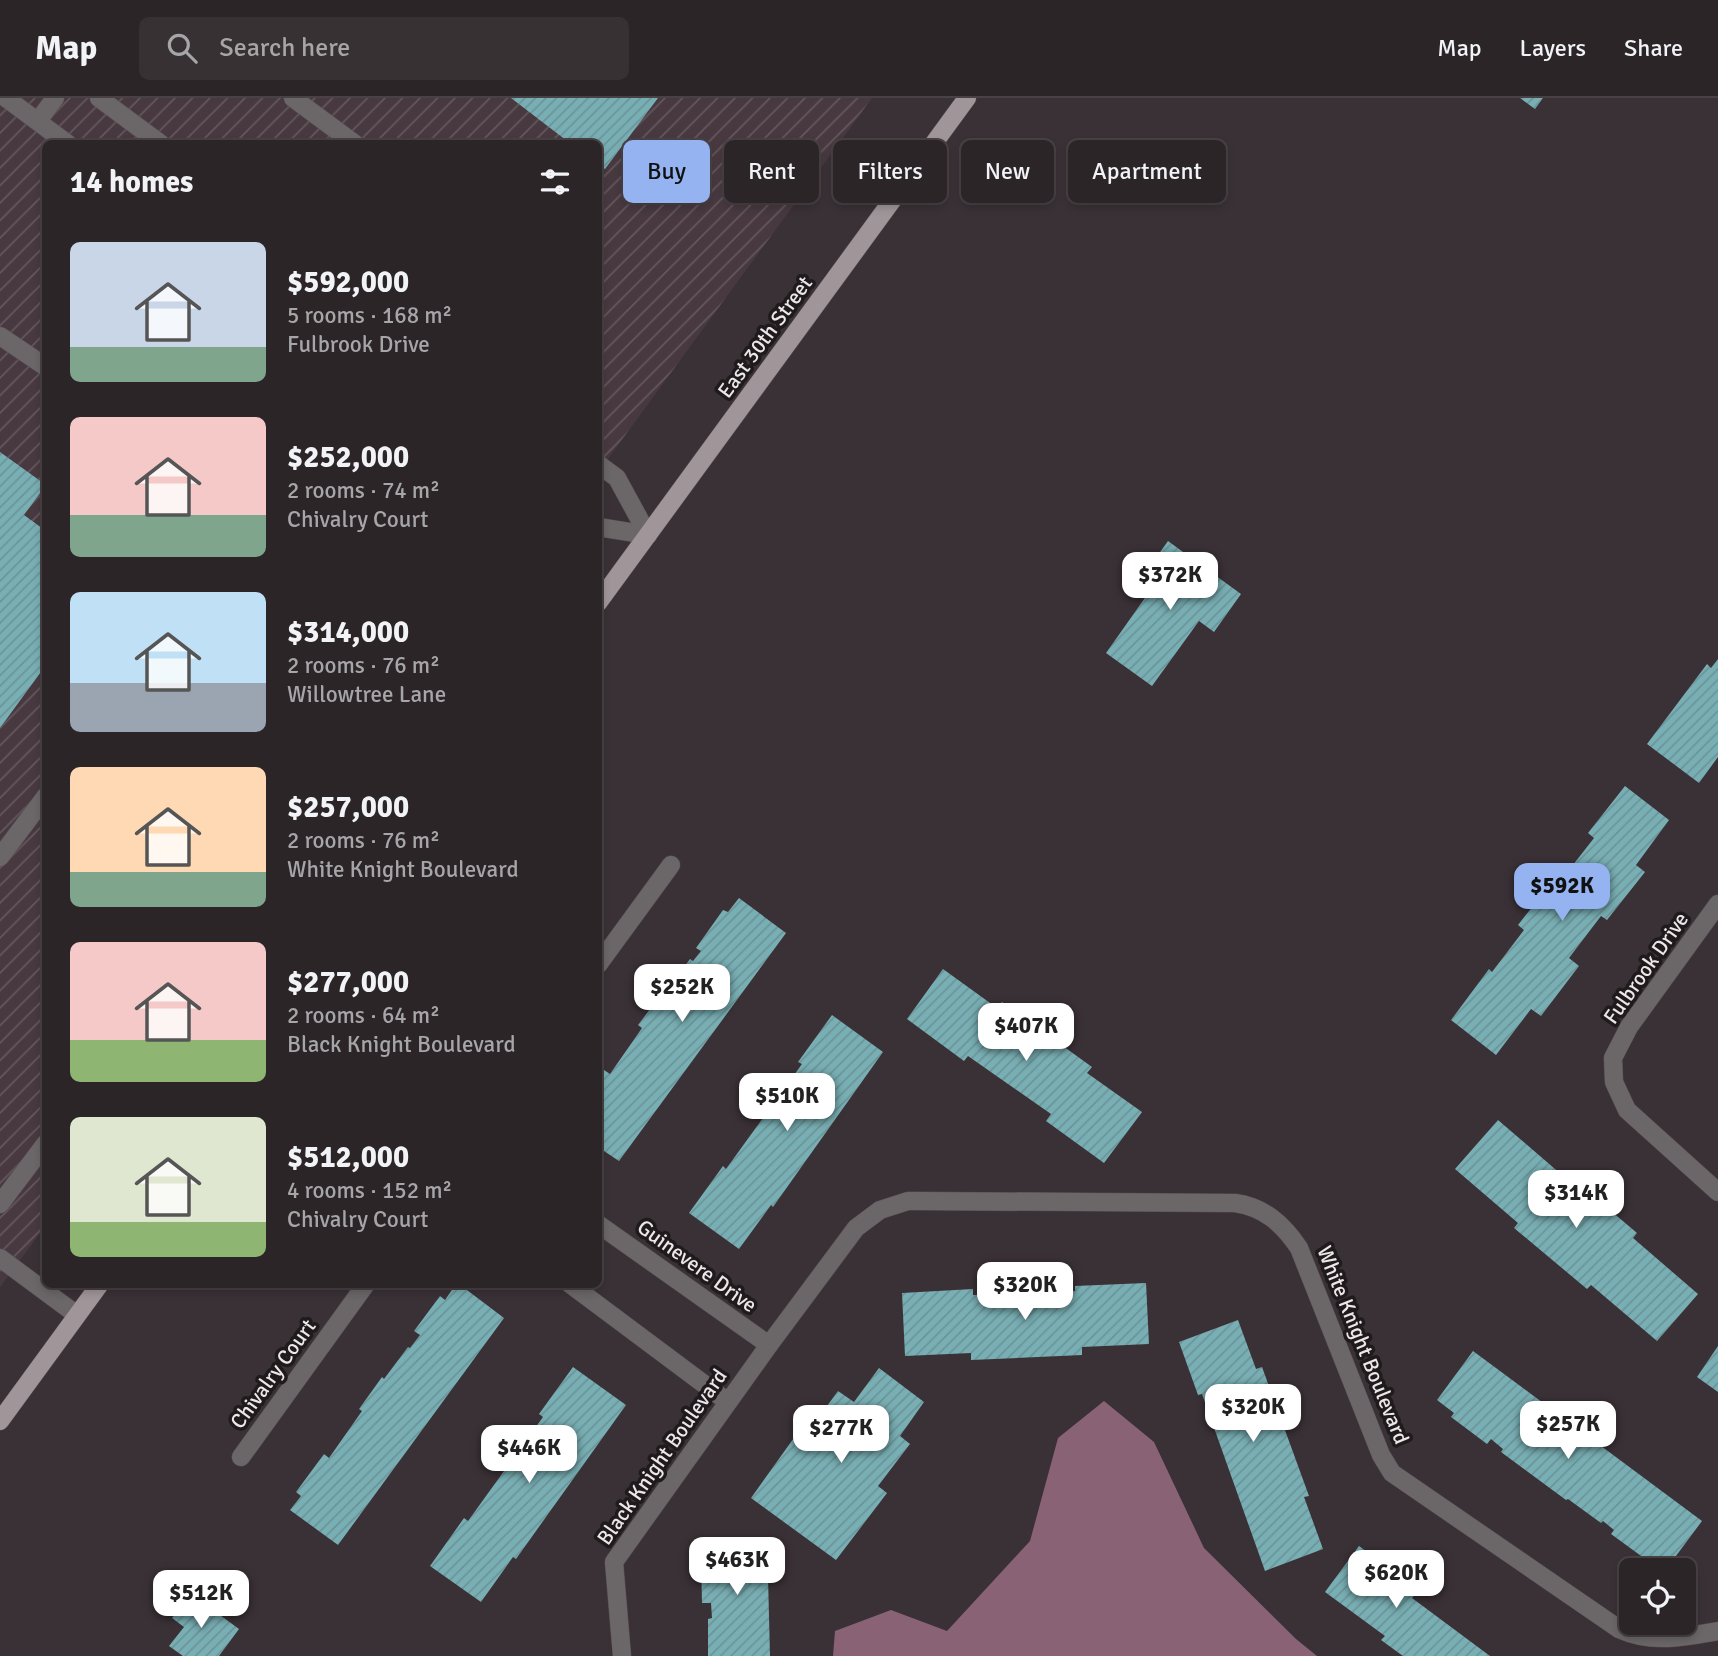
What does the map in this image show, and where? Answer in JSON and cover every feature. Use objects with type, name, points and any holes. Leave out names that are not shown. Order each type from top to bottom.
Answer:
[{"type":"main road","name":"East 30th Street","points":[[602,598],[967,98]]},
{"type":"main road","points":[[0,1421],[97,1288]]},
{"type":"street","points":[[6,98],[63,140]]},
{"type":"street","points":[[38,121],[55,98]]},
{"type":"street","points":[[99,98],[155,140]]},
{"type":"street","points":[[293,98],[350,140]]},
{"type":"street","points":[[0,336],[42,364]]},
{"type":"street","points":[[602,467],[617,478],[648,535]]},
{"type":"street","points":[[602,528],[648,535]]},
{"type":"street","points":[[0,857],[42,801]]},
{"type":"street","points":[[602,960],[671,865]]},
{"type":"street","name":"Fulbrook Drive","points":[[1718,904],[1629,1027],[1612,1058],[1614,1082],[1627,1110],[1718,1192]]},
{"type":"street","points":[[0,1204],[42,1148]]},
{"type":"street","name":"White Knight Boulevard","points":[[751,1370],[856,1228],[880,1210],[908,1201],[1244,1204],[1262,1211],[1280,1223],[1299,1248],[1381,1455],[1392,1473],[1619,1629],[1659,1640],[1718,1632]]},
{"type":"street","name":"Guinevere Drive","points":[[602,1227],[769,1346]]},
{"type":"street","points":[[0,1258],[77,1315]]},
{"type":"street","name":"Chivalry Court","points":[[241,1457],[363,1288]]},
{"type":"street","points":[[575,1288],[728,1402]]},
{"type":"street","name":"Black Knight Boulevard","points":[[622,1656],[614,1562],[751,1370]]},
{"type":"shaded area","points":[[0,98],[872,98],[841,140],[833,140],[833,151],[819,170],[819,140],[724,140],[724,203],[795,203],[602,467],[602,140],[42,140],[42,1230],[0,1287]]},
{"type":"shaded area","points":[[1104,1401],[1154,1442],[1204,1548],[1296,1639],[1317,1656],[833,1656],[835,1631],[891,1610],[947,1631],[1030,1541],[1058,1438]]},
{"type":"building","points":[[511,98],[658,98],[627,140],[623,140],[623,145],[605,169],[602,167],[602,140],[566,140]]},
{"type":"building","points":[[1520,98],[1543,98],[1535,109]]},
{"type":"building","points":[[0,452],[42,482],[42,490],[24,515],[42,528],[42,670],[0,728]]},
{"type":"building","points":[[1168,541],[1241,594],[1214,632],[1199,621],[1152,686],[1106,653],[1147,595],[1136,586]]},
{"type":"building","points":[[1718,659],[1718,757],[1699,783],[1647,744],[1707,664],[1711,668]]},
{"type":"building","points":[[1625,786],[1669,820],[1636,865],[1645,872],[1607,920],[1601,916],[1569,958],[1579,966],[1541,1016],[1531,1009],[1496,1055],[1451,1020],[1489,969],[1492,972],[1524,930],[1518,925],[1557,875],[1562,879],[1594,838],[1588,833]]},
{"type":"building","points":[[739,898],[786,933],[619,1161],[602,1150],[602,1073],[604,1070],[610,1074],[642,1028],[638,1025],[690,959],[693,961],[701,951],[696,948],[723,910],[728,912]]},
{"type":"building","points":[[943,969],[997,1008],[1002,1002],[1092,1067],[1087,1073],[1142,1112],[1104,1163],[1046,1121],[1051,1114],[968,1056],[964,1061],[907,1019]]},
{"type":"building","points":[[832,1015],[883,1052],[773,1207],[771,1205],[739,1249],[689,1213],[723,1166],[726,1169],[802,1064],[798,1062]]},
{"type":"building","points":[[1498,1120],[1562,1175],[1565,1172],[1637,1233],[1633,1238],[1698,1294],[1657,1341],[1591,1285],[1587,1289],[1514,1228],[1518,1223],[1455,1169]]},
{"type":"building","points":[[1146,1283],[1149,1344],[1082,1347],[1082,1355],[971,1360],[971,1353],[905,1356],[902,1293],[973,1289],[973,1295],[1075,1291],[1075,1286]]},
{"type":"building","points":[[453,1288],[464,1288],[504,1318],[338,1545],[290,1510],[301,1496],[296,1492],[324,1454],[329,1458],[382,1377],[384,1379],[420,1335],[414,1331],[440,1296],[445,1300]]},
{"type":"building","points":[[1238,1320],[1256,1369],[1262,1367],[1309,1496],[1304,1497],[1323,1549],[1265,1571],[1202,1394],[1198,1395],[1179,1342]]},
{"type":"building","points":[[1718,1346],[1718,1392],[1697,1377]]},
{"type":"building","points":[[1473,1351],[1702,1521],[1674,1558],[1644,1558],[1611,1534],[1614,1530],[1603,1521],[1601,1523],[1566,1500],[1501,1452],[1503,1449],[1491,1439],[1487,1444],[1451,1417],[1454,1413],[1437,1400]]},
{"type":"building","points":[[573,1367],[626,1405],[516,1559],[513,1557],[481,1602],[430,1566],[464,1518],[468,1521],[543,1417],[539,1414]]},
{"type":"building","points":[[879,1368],[924,1402],[900,1436],[910,1444],[878,1486],[887,1493],[836,1560],[751,1498],[801,1428],[807,1433],[838,1391],[854,1402]]},
{"type":"building","points":[[767,1537],[770,1656],[708,1656],[711,1603],[702,1603],[701,1560],[709,1560],[708,1538]]},
{"type":"building","points":[[1359,1546],[1419,1589],[1412,1598],[1490,1656],[1403,1656],[1381,1640],[1385,1636],[1325,1592]]},
{"type":"building","points":[[190,1593],[239,1629],[219,1656],[183,1656],[169,1646],[184,1627],[172,1618]]}]
